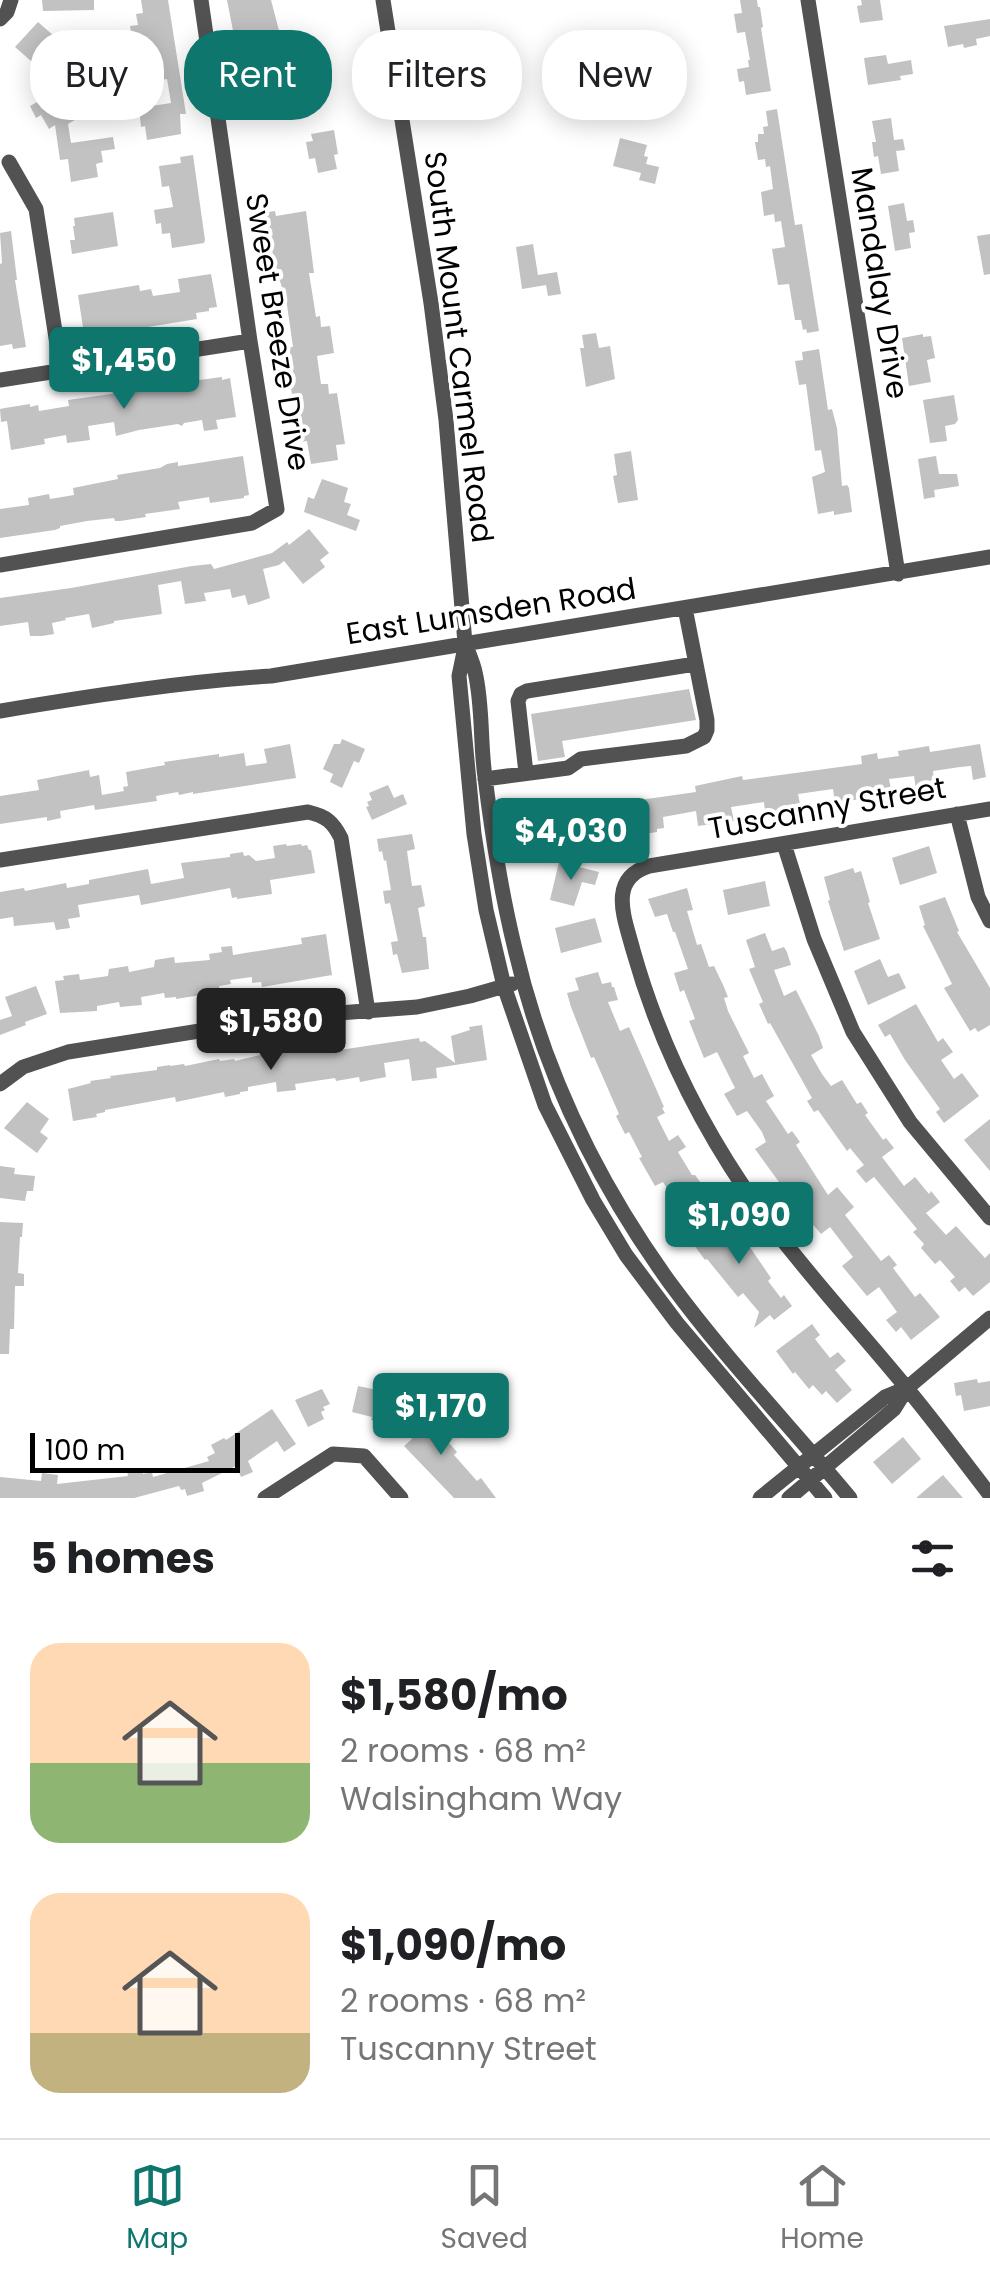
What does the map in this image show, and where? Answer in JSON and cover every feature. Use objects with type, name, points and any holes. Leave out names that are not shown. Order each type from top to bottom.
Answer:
[{"type":"street","points":[[0,19],[11,0]]},
{"type":"street","name":"Sweet Breeze Drive","points":[[0,565],[252,523],[278,509],[201,0]]},
{"type":"street","name":"South Mount Carmel Road","points":[[383,0],[431,303],[466,643],[475,673],[485,779],[507,915],[542,1045],[567,1106],[623,1213],[673,1287],[850,1498]]},
{"type":"street","name":"Mandalay Drive","points":[[808,0],[898,574]]},
{"type":"street","points":[[9,162],[36,208],[61,370]]},
{"type":"street","points":[[0,380],[250,341]]},
{"type":"street","name":"East Lumsden Road","points":[[0,710],[126,690],[271,676],[990,558]]},
{"type":"street","points":[[485,779],[568,768],[581,759],[686,746],[704,737],[707,730],[685,608]]},
{"type":"street","name":"South Mount Carmel Road","points":[[466,643],[459,676],[474,834],[486,910],[504,986],[551,1118],[592,1200],[626,1255],[676,1322],[825,1498]]},
{"type":"street","points":[[526,773],[518,701],[521,694],[694,664]]},
{"type":"street","name":"Tuscanny Street","points":[[990,808],[640,869],[627,880],[622,899],[648,1000],[687,1091],[723,1156],[765,1218],[907,1388],[990,1495]]},
{"type":"street","points":[[0,860],[308,812],[324,816],[334,824],[341,838],[368,1012]]},
{"type":"street","points":[[957,814],[978,897],[990,922]]},
{"type":"street","points":[[784,844],[814,938],[852,1032],[910,1122],[990,1218]]},
{"type":"street","points":[[0,1084],[23,1067],[68,1052],[273,1019],[436,1004],[523,980]]},
{"type":"street","points":[[760,1498],[885,1398],[907,1388],[990,1318]]},
{"type":"street","points":[[789,1498],[894,1409],[907,1388]]},
{"type":"street","points":[[265,1498],[333,1454],[364,1456],[400,1498]]},
{"type":"building","points":[[42,0],[94,0],[94,10],[43,11]]},
{"type":"building","points":[[141,0],[168,0],[184,101],[181,134],[147,140],[140,120],[164,120],[164,104],[171,103],[167,79],[164,80],[164,30],[131,30],[130,26],[138,25],[136,14],[143,13]]},
{"type":"building","points":[[227,0],[271,0],[279,30],[233,30]]},
{"type":"building","points":[[740,0],[757,0],[760,7],[771,91],[746,95],[744,81],[739,82],[737,69],[749,67],[750,60],[745,32],[737,33],[734,14],[742,13]]},
{"type":"building","points":[[861,0],[880,0],[883,20],[860,23],[857,6],[862,5]]},
{"type":"building","points":[[990,19],[990,36],[976,39],[977,45],[948,47],[944,26]]},
{"type":"building","points":[[38,22],[47,30],[31,30]]},
{"type":"building","points":[[30,31],[30,60],[15,47]]},
{"type":"building","points":[[886,55],[888,64],[911,60],[913,74],[868,85],[864,58]]},
{"type":"building","points":[[777,109],[795,225],[802,224],[819,331],[807,333],[801,320],[795,320],[789,284],[778,285],[772,249],[785,247],[781,221],[775,222],[774,214],[764,216],[761,192],[773,189],[770,166],[766,167],[765,159],[758,160],[755,142],[758,134],[764,134],[763,127],[768,126],[766,111]]},
{"type":"building","points":[[891,118],[894,140],[903,139],[905,150],[896,151],[899,171],[881,174],[878,156],[874,157],[872,121]]},
{"type":"building","points":[[44,120],[75,120],[68,124],[71,143],[113,137],[115,149],[101,151],[103,162],[96,164],[98,177],[71,182],[68,159],[60,160],[55,125],[49,129]]},
{"type":"building","points":[[334,130],[337,169],[318,173],[315,158],[309,159],[306,142],[313,141],[311,134]]},
{"type":"building","points":[[620,138],[647,145],[646,164],[659,167],[655,184],[639,180],[641,173],[613,166]]},
{"type":"building","points":[[193,155],[205,240],[172,248],[170,233],[162,234],[161,223],[156,224],[154,210],[173,207],[169,186],[162,187],[159,166],[181,163],[180,157]]},
{"type":"building","points":[[904,203],[907,221],[913,220],[915,232],[909,233],[911,248],[895,251],[888,206]]},
{"type":"building","points":[[275,211],[276,216],[306,211],[316,317],[320,316],[321,327],[330,326],[334,353],[317,356],[321,384],[328,384],[329,394],[337,393],[345,444],[336,445],[338,460],[311,464],[307,441],[301,442],[289,378],[293,375],[289,347],[293,347],[287,305],[280,281],[273,282],[270,262],[274,262],[262,213]]},
{"type":"building","points":[[113,212],[118,246],[72,254],[74,218]]},
{"type":"building","points":[[11,231],[26,347],[13,349],[12,344],[0,346],[0,233]]},
{"type":"building","points":[[990,234],[990,274],[984,275],[977,236]]},
{"type":"building","points":[[533,244],[538,275],[557,272],[561,294],[548,296],[546,285],[522,289],[516,247]]},
{"type":"building","points":[[211,274],[217,307],[196,313],[197,319],[84,334],[78,295],[139,285],[140,291],[151,289],[153,296],[180,292],[178,279]]},
{"type":"building","points":[[596,333],[599,348],[610,346],[615,379],[586,387],[582,335]]},
{"type":"building","points":[[931,336],[935,358],[927,360],[931,382],[909,386],[902,338]]},
{"type":"building","points":[[819,349],[828,410],[832,409],[837,428],[842,486],[849,488],[852,512],[834,515],[834,511],[818,514],[812,477],[825,472],[821,450],[815,451],[806,384],[799,385],[795,361],[803,360],[802,352]]},
{"type":"building","points":[[230,378],[236,417],[216,420],[218,429],[204,431],[202,420],[116,436],[114,422],[88,426],[90,440],[67,443],[66,435],[44,439],[45,444],[11,450],[7,421],[1,422],[0,409],[30,404],[38,405],[39,411],[69,406],[68,400]]},
{"type":"building","points":[[954,395],[958,420],[945,426],[947,441],[930,443],[923,400]]},
{"type":"building","points":[[631,451],[638,500],[618,503],[614,454]]},
{"type":"building","points":[[243,456],[249,495],[244,498],[210,503],[209,497],[178,502],[180,509],[145,514],[146,517],[87,521],[0,538],[0,509],[29,505],[28,498],[74,495],[73,488],[167,464],[178,462],[178,466]]},
{"type":"building","points":[[936,456],[939,474],[957,474],[959,486],[934,490],[935,497],[924,499],[918,459]]},
{"type":"building","points":[[322,479],[348,488],[344,502],[351,504],[347,515],[360,520],[356,531],[304,512],[308,497],[314,499]]},
{"type":"building","points":[[309,529],[329,553],[320,560],[325,567],[303,584],[284,561],[263,569],[270,598],[259,602],[248,605],[245,595],[232,598],[230,589],[204,593],[206,601],[185,604],[181,581],[158,585],[162,614],[92,628],[89,614],[65,618],[52,623],[54,634],[42,636],[30,636],[28,622],[0,626],[0,598],[192,566],[211,564],[214,569],[272,553]]},
{"type":"building","points":[[689,689],[696,720],[562,741],[565,757],[538,761],[531,714]]},
{"type":"building","points":[[342,739],[365,749],[359,763],[354,761],[342,788],[330,782],[333,774],[323,769],[334,744],[340,744]]},
{"type":"building","points":[[290,744],[296,778],[193,794],[178,792],[156,796],[157,801],[95,810],[94,805],[60,811],[61,818],[47,821],[47,817],[0,824],[0,796],[39,790],[37,780],[89,770],[90,777],[99,775],[102,795],[124,791],[123,787],[128,786],[126,772],[219,754],[244,753],[246,766],[267,763],[264,749]]},
{"type":"building","points":[[980,744],[986,777],[973,780],[971,766],[933,771],[935,786],[916,789],[914,776],[889,779],[892,794],[835,803],[833,789],[798,794],[800,804],[790,805],[790,810],[765,812],[764,802],[731,807],[734,821],[698,826],[696,811],[663,817],[664,828],[631,836],[626,802],[696,792],[695,786],[742,776],[743,780],[862,764],[861,756],[877,753],[878,759],[929,746],[930,752]]},
{"type":"building","points":[[388,785],[394,798],[403,794],[407,804],[372,820],[366,807],[372,800],[369,793]]},
{"type":"building","points":[[590,812],[619,843],[600,860],[571,829]]},
{"type":"building","points":[[412,834],[415,849],[407,851],[412,886],[421,885],[425,906],[418,908],[429,969],[402,973],[397,954],[393,955],[391,942],[398,941],[390,903],[385,904],[383,891],[391,890],[386,860],[379,852],[377,839]]},
{"type":"building","points":[[307,845],[315,873],[270,880],[272,894],[237,899],[232,898],[230,888],[141,905],[139,895],[78,905],[80,917],[68,919],[70,928],[56,930],[54,922],[14,926],[13,917],[0,919],[0,892],[66,883],[67,888],[148,869],[151,884],[184,878],[181,863],[243,852],[256,861],[275,858],[273,846]]},
{"type":"building","points":[[929,846],[937,873],[900,885],[892,858]]},
{"type":"building","points":[[559,862],[599,872],[595,885],[582,882],[574,906],[550,900]]},
{"type":"building","points":[[853,868],[855,873],[861,871],[880,939],[844,951],[824,877]]},
{"type":"building","points":[[765,881],[770,906],[728,915],[723,890]]},
{"type":"building","points":[[687,888],[693,910],[687,911],[697,945],[701,944],[709,967],[714,966],[724,987],[728,1011],[749,1053],[743,1056],[754,1078],[762,1074],[774,1096],[766,1101],[788,1134],[792,1131],[800,1142],[796,1145],[828,1195],[837,1187],[854,1207],[845,1215],[881,1261],[889,1255],[897,1265],[893,1268],[915,1297],[920,1293],[940,1317],[911,1340],[901,1327],[896,1332],[886,1320],[897,1312],[879,1287],[867,1296],[842,1266],[853,1257],[830,1227],[821,1234],[777,1183],[755,1149],[766,1142],[762,1132],[747,1111],[737,1116],[724,1094],[735,1088],[717,1052],[704,1058],[689,1021],[695,1019],[674,973],[688,969],[675,932],[667,914],[655,917],[648,899]]},
{"type":"building","points":[[945,897],[957,932],[990,988],[990,1025],[978,1032],[975,1028],[970,1031],[944,988],[952,984],[923,926],[919,906]]},
{"type":"building","points":[[595,918],[602,942],[561,953],[555,928]]},
{"type":"building","points":[[765,933],[772,951],[784,947],[787,952],[791,965],[774,970],[784,996],[796,990],[819,1036],[823,1048],[811,1055],[822,1074],[831,1086],[842,1080],[857,1104],[861,1102],[868,1113],[865,1115],[894,1148],[882,1157],[904,1186],[915,1177],[940,1202],[926,1213],[946,1235],[956,1226],[985,1258],[990,1253],[990,1282],[973,1296],[965,1287],[959,1292],[950,1281],[955,1277],[940,1260],[935,1264],[921,1248],[924,1244],[913,1232],[917,1229],[874,1177],[866,1183],[856,1171],[864,1165],[850,1148],[847,1151],[807,1101],[812,1098],[768,1024],[749,969],[755,967],[746,940]]},
{"type":"building","points":[[326,934],[332,975],[262,987],[261,982],[252,983],[252,977],[230,980],[231,984],[219,986],[220,992],[176,999],[165,998],[164,993],[141,997],[142,1005],[120,1007],[119,1002],[97,1006],[97,1011],[60,1013],[55,981],[64,980],[63,976],[79,974],[80,980],[108,976],[109,969],[128,966],[129,972],[154,967],[155,960],[174,957],[175,963],[210,960],[209,954],[222,952],[221,947],[232,946],[233,955],[302,944],[301,938]]},
{"type":"building","points":[[880,959],[888,977],[899,973],[906,988],[868,1005],[854,971]]},
{"type":"building","points":[[598,972],[602,984],[611,982],[614,987],[618,1000],[608,1002],[620,1031],[629,1027],[664,1107],[665,1113],[657,1117],[669,1141],[678,1135],[686,1147],[678,1152],[692,1175],[703,1186],[707,1184],[711,1192],[694,1207],[690,1202],[679,1208],[663,1182],[655,1186],[629,1132],[625,1134],[616,1116],[619,1114],[594,1057],[591,1058],[567,993],[579,990],[575,978]]},
{"type":"building","points":[[36,986],[47,1014],[0,1035],[0,1020],[12,1016],[5,997]]},
{"type":"building","points":[[916,1004],[938,1042],[943,1038],[953,1052],[941,1060],[954,1079],[962,1073],[979,1096],[944,1123],[936,1112],[940,1109],[890,1034],[885,1037],[878,1025]]},
{"type":"building","points":[[482,1025],[487,1060],[436,1068],[437,1078],[412,1081],[409,1059],[384,1063],[386,1077],[360,1082],[359,1077],[336,1081],[335,1078],[295,1084],[296,1090],[277,1092],[276,1082],[248,1087],[248,1091],[225,1097],[224,1092],[176,1102],[175,1097],[105,1110],[97,1117],[73,1121],[68,1089],[110,1076],[219,1059],[235,1061],[289,1048],[340,1050],[419,1038],[455,1063],[451,1036]]},
{"type":"building","points":[[27,1102],[49,1119],[40,1132],[48,1138],[37,1153],[4,1128]]},
{"type":"building","points":[[990,1119],[990,1171],[964,1140]]},
{"type":"building","points":[[0,1166],[15,1168],[14,1174],[35,1176],[33,1191],[27,1191],[25,1201],[0,1198]]},
{"type":"building","points":[[720,1215],[729,1227],[734,1224],[771,1278],[768,1281],[792,1306],[774,1320],[770,1315],[754,1328],[759,1312],[743,1293],[738,1297],[688,1237]]},
{"type":"building","points":[[0,1222],[23,1223],[18,1273],[24,1274],[24,1286],[15,1286],[9,1354],[0,1354]]},
{"type":"building","points":[[812,1324],[820,1335],[815,1339],[830,1358],[838,1352],[846,1361],[835,1370],[852,1390],[837,1403],[826,1391],[822,1395],[813,1385],[809,1389],[776,1351]]},
{"type":"building","points":[[380,1379],[395,1382],[385,1424],[352,1412],[358,1386],[377,1390]]},
{"type":"building","points":[[977,1379],[978,1383],[990,1381],[990,1406],[964,1411],[954,1383]]},
{"type":"building","points":[[322,1389],[330,1404],[321,1412],[324,1419],[308,1427],[295,1400]]},
{"type":"building","points":[[423,1405],[457,1452],[454,1455],[477,1481],[481,1478],[496,1498],[454,1498],[404,1446],[412,1439],[400,1425]]},
{"type":"building","points":[[272,1409],[296,1444],[284,1452],[277,1441],[248,1461],[253,1472],[241,1477],[236,1466],[202,1483],[204,1491],[187,1496],[179,1486],[134,1498],[0,1498],[0,1477],[41,1481],[42,1473],[58,1475],[57,1484],[128,1476],[127,1471],[142,1469],[143,1474],[152,1472],[153,1477],[209,1461],[207,1457],[215,1453],[211,1445],[226,1440]]},
{"type":"building","points":[[903,1437],[921,1459],[892,1484],[873,1462]]},
{"type":"building","points":[[943,1475],[963,1498],[916,1498]]}]
